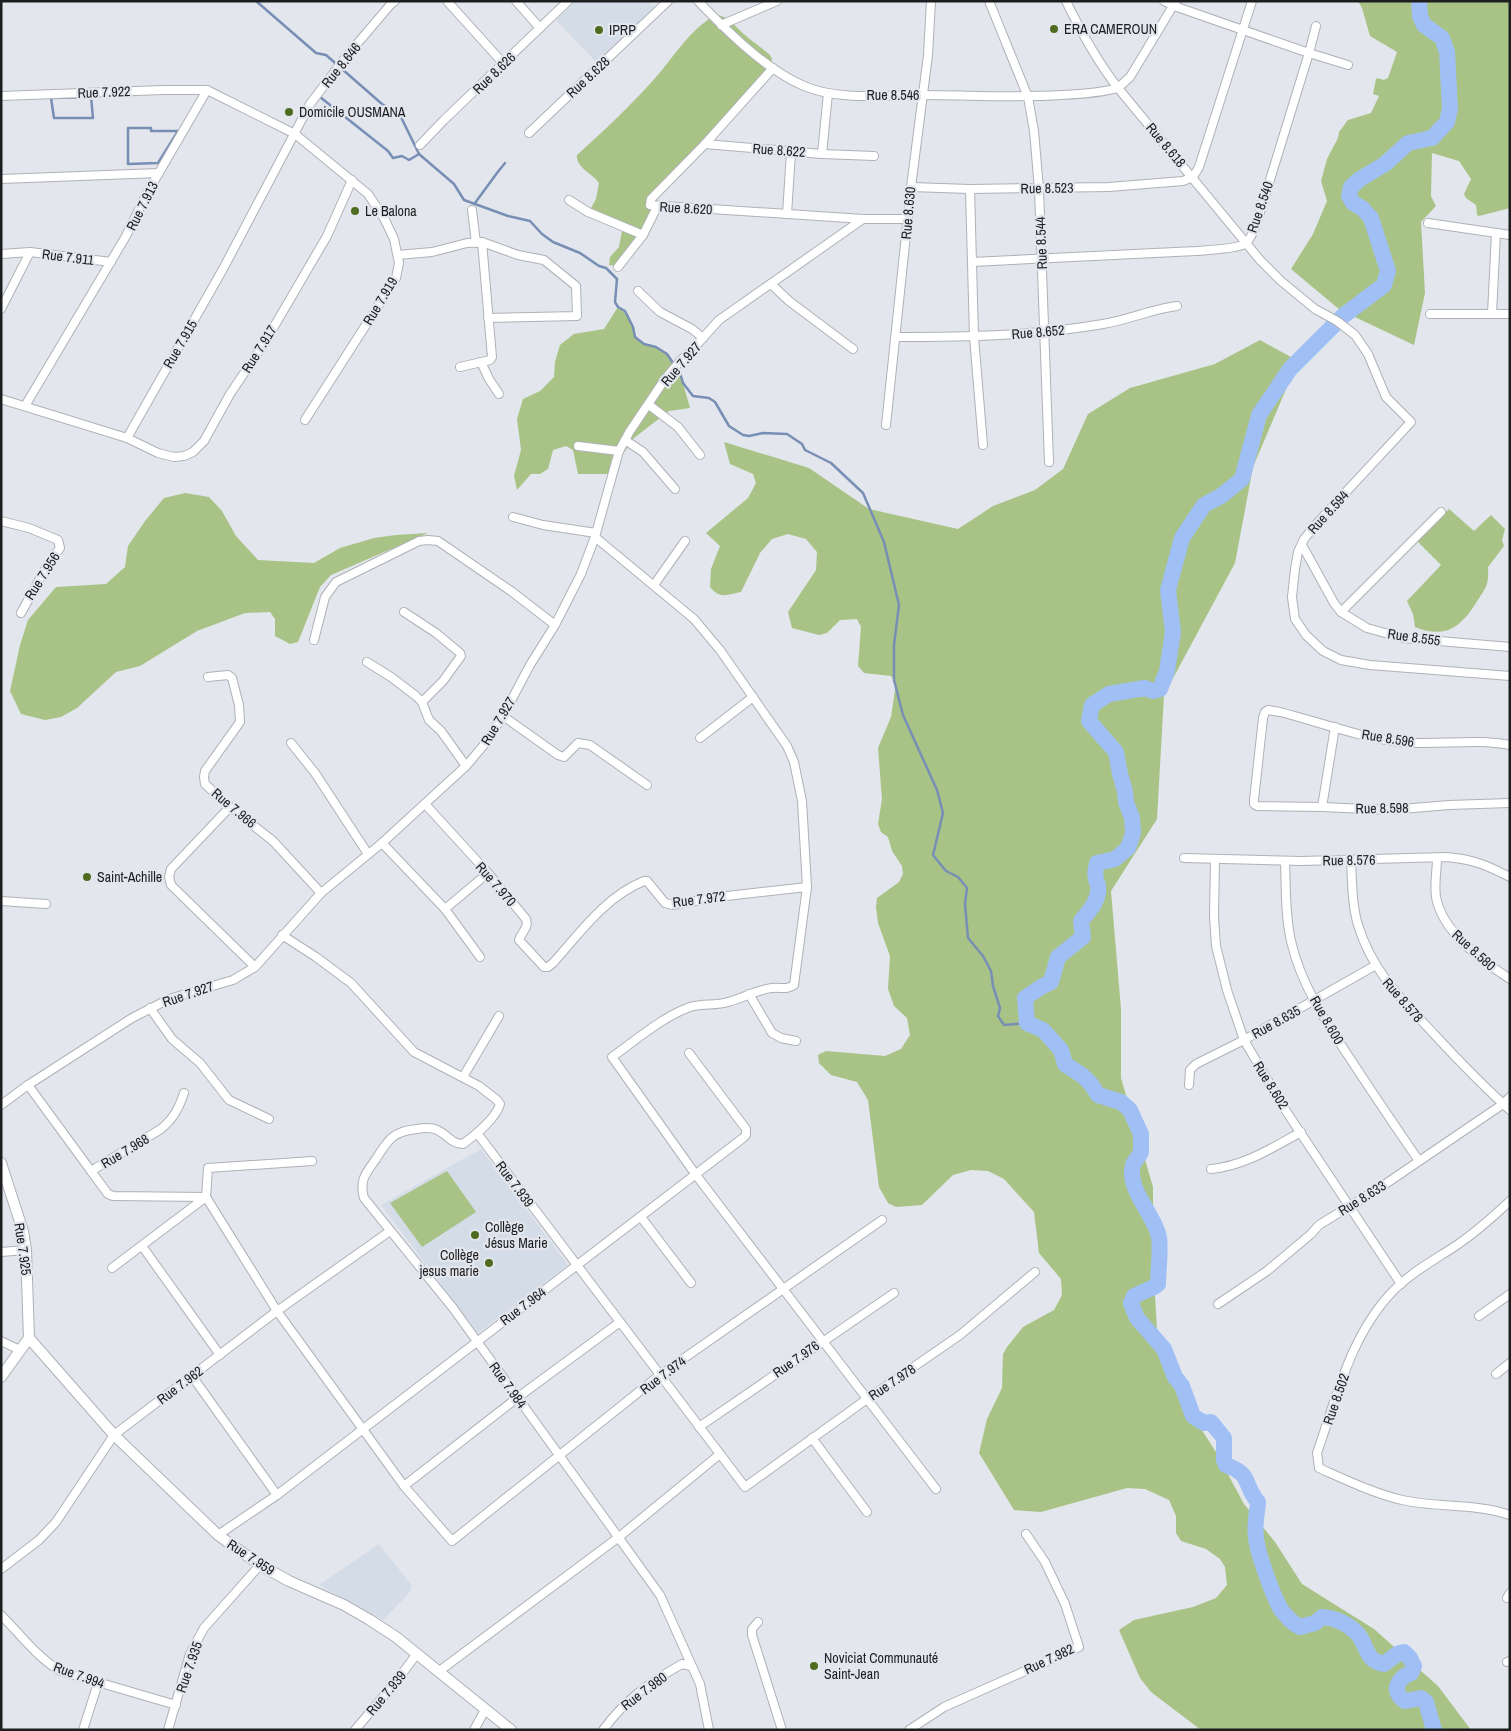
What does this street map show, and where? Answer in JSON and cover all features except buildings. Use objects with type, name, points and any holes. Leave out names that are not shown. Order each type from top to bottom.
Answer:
[{"type":"street","points":[[447,1],[503,63]]},
{"type":"street","points":[[516,1],[540,28]]},
{"type":"street","name":"Rue 8.626","points":[[420,145],[568,1]]},
{"type":"street","name":"Rue 8.628","points":[[530,132],[668,1]]},
{"type":"street","name":"Rue 8.546","points":[[698,1],[721,25],[773,68],[806,87],[828,93],[862,96],[1028,97],[1103,92],[1118,88]]},
{"type":"street","name":"Rue 8.630","points":[[886,425],[921,95],[928,55],[931,1]]},
{"type":"street","name":"Rue 8.544","points":[[989,1],[1028,97],[1034,131],[1039,189],[1049,462]]},
{"type":"street","name":"Rue 8.618","points":[[1066,1],[1078,27],[1101,67],[1193,177],[1245,244],[1281,281]]},
{"type":"street","points":[[1164,1],[1243,31],[1348,65]]},
{"type":"street","points":[[1193,177],[1199,167],[1252,1]]},
{"type":"street","name":"Rue 8.646","points":[[295,134],[314,98],[391,2]]},
{"type":"street","points":[[721,25],[773,2]]},
{"type":"street","points":[[1118,88],[1130,77],[1175,4]]},
{"type":"street","name":"Rue 8.540","points":[[972,262],[1196,251],[1245,244],[1257,222],[1316,26]]},
{"type":"street","name":"Rue 8.620","points":[[773,68],[705,144],[651,199],[650,205],[657,207],[908,219]]},
{"type":"street","name":"Rue 7.922","points":[[1,96],[154,90],[206,90]]},
{"type":"street","points":[[206,90],[295,134]]},
{"type":"street","name":"Rue 7.913","points":[[26,406],[126,236],[206,90]]},
{"type":"street","name":"Rue 8.622","points":[[705,144],[822,154],[828,93]]},
{"type":"street","name":"Rue 7.919","points":[[295,134],[368,194],[384,218],[394,239],[399,263],[396,278],[305,420]]},
{"type":"street","name":"Rue 7.915","points":[[127,438],[223,270],[295,134]]},
{"type":"street","points":[[787,214],[792,152]]},
{"type":"street","points":[[822,154],[874,156]]},
{"type":"street","points":[[1,179],[159,173]]},
{"type":"street","name":"Rue 8.523","points":[[911,187],[1039,189],[1137,185],[1183,181],[1193,177]]},
{"type":"street","name":"Rue 7.917","points":[[127,438],[158,453],[174,457],[184,456],[193,452],[204,441],[327,236],[352,180]]},
{"type":"street","points":[[970,189],[974,337],[983,445]]},
{"type":"street","points":[[569,200],[588,212],[643,235]]},
{"type":"street","points":[[618,268],[643,235],[657,207]]},
{"type":"street","points":[[460,367],[490,360],[492,357],[479,243],[472,210]]},
{"type":"street","name":"Rue 7.927","points":[[1,1106],[28,1085],[115,1028],[150,1008],[169,998],[233,980],[255,967],[322,892],[382,842],[466,766],[484,746],[503,716],[530,665],[555,625],[581,574],[596,535],[619,451],[630,431],[666,379],[681,360],[719,320],[863,218]]},
{"type":"street","points":[[1428,223],[1510,235]]},
{"type":"street","points":[[1492,314],[1496,233]]},
{"type":"street","points":[[398,255],[432,252],[467,243],[479,243],[518,255],[544,260],[576,286],[577,316],[488,318]]},
{"type":"street","points":[[1,254],[30,252]]},
{"type":"street","name":"Rue 7.911","points":[[1,309],[30,252],[111,262]]},
{"type":"street","name":"Rue 8.594","points":[[1281,281],[1315,309],[1355,334],[1368,354],[1386,397],[1411,422],[1307,535],[1295,569],[1292,597],[1295,619],[1306,635],[1329,655],[1341,660],[1370,665],[1510,676]]},
{"type":"street","points":[[771,284],[853,349]]},
{"type":"street","points":[[638,291],[660,312],[692,329],[703,338]]},
{"type":"street","name":"Rue 8.652","points":[[896,338],[974,337],[1044,333],[1103,324],[1177,306]]},
{"type":"street","points":[[1430,314],[1510,314]]},
{"type":"street","points":[[481,362],[499,394]]},
{"type":"street","points":[[1,399],[127,438]]},
{"type":"street","points":[[649,404],[678,427],[700,455]]},
{"type":"street","points":[[625,440],[643,452],[675,489]]},
{"type":"street","points":[[578,446],[619,451]]},
{"type":"street","points":[[1341,612],[1441,512]]},
{"type":"street","points":[[513,517],[596,535],[694,619],[720,650],[753,697],[787,746],[794,762],[804,817],[807,887],[794,985],[791,988],[772,988],[749,994],[727,1003],[698,1005],[688,1008],[666,1020],[612,1057],[696,1175],[936,1488]]},
{"type":"street","name":"Rue 7.956","points":[[1,522],[29,528],[58,540],[60,548],[48,564],[21,613]]},
{"type":"street","points":[[314,640],[325,597],[336,582],[419,541],[428,540],[438,541],[511,591],[555,625]]},
{"type":"street","points":[[654,585],[685,541]]},
{"type":"street","name":"Rue 8.555","points":[[1302,545],[1334,603],[1341,612],[1367,628],[1403,638],[1510,647]]},
{"type":"street","points":[[404,612],[436,633],[460,653],[461,656],[443,681],[422,702]]},
{"type":"street","points":[[367,662],[411,690],[422,702],[429,720],[441,731],[466,766]]},
{"type":"street","name":"Rue 7.966","points":[[208,677],[228,675],[232,678],[239,705],[240,722],[205,771],[205,784],[273,841],[322,892]]},
{"type":"street","points":[[700,738],[753,697]]},
{"type":"street","name":"Rue 8.596","points":[[1254,804],[1263,718],[1268,710],[1398,742],[1428,744],[1482,741],[1510,745]]},
{"type":"street","points":[[503,716],[558,755],[564,757],[578,743],[590,744],[647,785]]},
{"type":"street","points":[[1322,807],[1335,727]]},
{"type":"street","points":[[291,743],[315,773],[368,854]]},
{"type":"street","name":"Rue 8.598","points":[[1254,804],[1258,806],[1390,810],[1449,805],[1510,803]]},
{"type":"street","name":"Rue 7.970","points":[[424,804],[488,873],[526,919],[528,924],[519,940],[544,967]]},
{"type":"street","points":[[230,806],[171,869],[169,877],[171,885],[255,967]]},
{"type":"street","points":[[382,842],[445,909],[480,957]]},
{"type":"street","name":"Rue 8.576","points":[[1184,858],[1350,860],[1465,858],[1510,877]]},
{"type":"street","name":"Rue 8.580","points":[[1437,858],[1436,896],[1448,926],[1472,951],[1510,979]]},
{"type":"street","name":"Rue 8.602","points":[[1215,859],[1214,917],[1216,946],[1227,990],[1244,1040],[1284,1108],[1401,1284]]},
{"type":"street","name":"Rue 8.600","points":[[1285,860],[1287,918],[1290,940],[1297,962],[1314,1001],[1343,1049],[1419,1161]]},
{"type":"street","name":"Rue 8.578","points":[[1350,860],[1357,923],[1365,946],[1376,966],[1391,989],[1449,1051],[1510,1110]]},
{"type":"street","points":[[445,909],[488,873]]},
{"type":"street","name":"Rue 7.972","points":[[544,967],[548,967],[553,963],[598,913],[618,896],[644,881],[647,881],[665,903],[673,905],[718,896],[807,887]]},
{"type":"street","points":[[1,901],[46,904]]},
{"type":"street","points":[[282,935],[351,983],[414,1052],[463,1077],[497,1100],[500,1104],[496,1114],[477,1133]]},
{"type":"street","name":"Rue 8.635","points":[[1189,1085],[1190,1070],[1196,1064],[1244,1040],[1376,966]]},
{"type":"street","points":[[749,994],[772,1033],[781,1038],[796,1041]]},
{"type":"street","points":[[150,1008],[172,1039],[200,1063],[229,1100],[269,1119]]},
{"type":"street","points":[[463,1077],[499,1016]]},
{"type":"street","name":"Rue 7.964","points":[[218,1535],[277,1495],[363,1430],[746,1135],[746,1129],[689,1053]]},
{"type":"street","name":"Rue 7.968","points":[[28,1085],[91,1171],[162,1129],[171,1121],[179,1109],[184,1093]]},
{"type":"street","name":"Rue 8.633","points":[[1218,1304],[1267,1271],[1319,1225],[1419,1161],[1503,1104],[1510,1097]]},
{"type":"street","name":"Rue 7.984","points":[[477,1133],[463,1144],[453,1142],[437,1130],[430,1128],[397,1133],[392,1137],[363,1179],[362,1189],[364,1198],[425,1272],[477,1341],[660,1595],[700,1684],[709,1730]]},
{"type":"street","points":[[1210,1169],[1225,1168],[1242,1162],[1301,1132]]},
{"type":"street","name":"Rue 7.939","points":[[477,1133],[745,1487]]},
{"type":"street","points":[[312,1161],[208,1168],[206,1197],[277,1311],[404,1486],[517,1398],[620,1322]]},
{"type":"street","name":"Rue 7.925","points":[[1,1163],[4,1182],[23,1231],[26,1250],[29,1338]]},
{"type":"street","points":[[91,1171],[108,1194],[113,1196],[206,1197]]},
{"type":"street","points":[[112,1268],[206,1197]]},
{"type":"street","name":"Rue 8.502","points":[[1510,1201],[1480,1227],[1401,1284],[1376,1310],[1354,1348],[1317,1453],[1319,1468],[1362,1487],[1401,1499],[1490,1509],[1510,1515]]},
{"type":"street","points":[[641,1216],[691,1283]]},
{"type":"street","name":"Rue 7.974","points":[[404,1486],[452,1541],[660,1375],[882,1220]]},
{"type":"street","name":"Rue 7.962","points":[[1,1568],[40,1540],[56,1522],[114,1436],[277,1311],[390,1230]]},
{"type":"street","points":[[142,1246],[220,1355]]},
{"type":"street","points":[[1,1252],[26,1250]]},
{"type":"street","name":"Rue 7.978","points":[[745,1487],[960,1335],[1035,1272]]},
{"type":"street","name":"Rue 7.976","points":[[700,1427],[894,1293]]},
{"type":"street","points":[[1479,1316],[1510,1294]]},
{"type":"street","points":[[1,1377],[29,1338]]},
{"type":"street","name":"Rue 7.959","points":[[29,1338],[114,1436],[218,1535],[260,1565],[289,1581],[344,1606],[396,1637],[510,1730]]},
{"type":"street","points":[[1,1341],[20,1350]]},
{"type":"street","points":[[1496,1374],[1510,1363]]},
{"type":"street","points":[[192,1376],[277,1495]]},
{"type":"street","points":[[812,1438],[867,1512]]},
{"type":"street","points":[[438,1672],[619,1537],[720,1454]]},
{"type":"street","name":"Rue 7.982","points":[[909,1730],[944,1707],[1079,1647],[1065,1604],[1045,1562],[1026,1534]]},
{"type":"street","name":"Rue 7.935","points":[[168,1730],[190,1654],[196,1641],[204,1628],[260,1565]]},
{"type":"street","name":"Rue 7.994","points":[[1,1615],[50,1665],[60,1671],[176,1705]]},
{"type":"street","points":[[758,1622],[752,1629],[752,1635],[782,1730]]},
{"type":"street","name":"Rue 7.939","points":[[354,1730],[416,1655]]},
{"type":"street","name":"Rue 7.980","points":[[603,1730],[623,1706],[652,1683],[682,1664],[691,1666]]},
{"type":"street","points":[[84,1730],[98,1683]]},
{"type":"street","points":[[474,1730],[485,1710]]},
{"type":"shaded area","name":"IPRP","points":[[575,1],[649,1],[655,8],[597,63],[556,20]]},
{"type":"shaded area","name":"Collège Jésus Marie","points":[[481,1149],[568,1265],[478,1333],[381,1205]]},
{"type":"shaded area","points":[[379,1544],[412,1586],[409,1593],[383,1620],[319,1585]]},
{"type":"green space","points":[[1358,1],[1510,1],[1510,208],[1477,215],[1476,205],[1466,198],[1464,194],[1471,179],[1459,161],[1432,153],[1431,196],[1436,206],[1421,222],[1425,293],[1414,345],[1340,310],[1291,269],[1313,234],[1327,201],[1321,181],[1327,159],[1338,138],[1339,132],[1348,120],[1371,113],[1379,96],[1373,94],[1376,79],[1384,80],[1388,78],[1397,52],[1370,36],[1362,8]]},
{"type":"green space","points":[[716,15],[729,20],[770,55],[772,59],[770,72],[661,191],[654,204],[654,216],[644,224],[637,244],[617,266],[609,265],[610,257],[619,247],[622,231],[620,224],[590,210],[596,199],[599,183],[582,167],[577,159],[577,155],[638,97],[691,34]]},
{"type":"green space","points":[[618,307],[630,320],[635,337],[644,344],[656,347],[667,354],[680,373],[690,408],[669,411],[634,438],[609,474],[578,474],[573,450],[566,446],[553,450],[548,469],[540,474],[531,474],[517,490],[514,476],[521,450],[517,419],[523,399],[540,391],[554,377],[555,362],[560,345],[574,334],[604,329]]},
{"type":"green space","points":[[1260,340],[1298,361],[1253,467],[1235,563],[1164,695],[1157,819],[1111,891],[1121,1009],[1121,1078],[1153,1187],[1153,1264],[1157,1329],[1176,1390],[1216,1452],[1244,1504],[1275,1542],[1302,1584],[1374,1629],[1438,1686],[1471,1730],[1201,1730],[1151,1692],[1140,1678],[1119,1630],[1134,1620],[1193,1607],[1216,1598],[1227,1585],[1225,1567],[1220,1559],[1206,1549],[1181,1541],[1176,1533],[1176,1516],[1169,1500],[1145,1489],[1127,1488],[1041,1512],[1014,1510],[979,1453],[987,1419],[1002,1388],[1003,1354],[1023,1327],[1054,1310],[1062,1295],[1061,1279],[1039,1253],[1034,1212],[1004,1179],[988,1171],[971,1170],[953,1175],[922,1205],[896,1207],[888,1203],[879,1187],[868,1100],[857,1082],[831,1075],[819,1063],[818,1055],[826,1051],[885,1056],[901,1049],[910,1035],[907,1018],[894,1006],[888,989],[890,956],[878,923],[876,907],[877,898],[899,882],[903,874],[902,866],[892,851],[888,837],[881,832],[878,824],[882,799],[878,748],[891,717],[896,683],[891,676],[864,673],[858,666],[861,627],[857,619],[840,620],[827,633],[819,635],[792,628],[788,612],[816,570],[817,552],[806,539],[788,534],[772,539],[760,553],[741,592],[721,595],[710,587],[711,569],[720,546],[706,533],[748,498],[756,483],[753,474],[730,464],[724,442],[809,468],[869,509],[958,529],[993,506],[1035,490],[1063,469],[1088,414],[1130,388],[1215,364]]},
{"type":"green space","points":[[185,493],[209,497],[222,511],[236,536],[258,560],[314,563],[340,548],[374,538],[428,533],[331,575],[320,587],[298,642],[290,644],[275,636],[275,619],[270,612],[245,613],[197,631],[140,666],[116,672],[77,708],[61,717],[45,720],[21,714],[10,691],[20,645],[28,620],[56,587],[106,584],[125,567],[128,546],[164,498]]},
{"type":"green space","points":[[1449,509],[1474,531],[1491,515],[1505,529],[1502,540],[1504,546],[1488,567],[1486,586],[1470,612],[1458,625],[1451,629],[1435,632],[1415,627],[1413,614],[1407,601],[1441,565],[1417,541]]},
{"type":"green space","points":[[447,1171],[476,1212],[422,1247],[390,1203]]},
{"type":"waterway","points":[[256,1],[316,53],[326,55],[382,104],[399,113],[419,154],[454,184],[464,200],[508,216],[530,221],[542,234],[553,242],[580,253],[599,266],[606,268],[617,279],[615,302],[618,307],[625,311],[633,327],[635,337],[644,344],[656,347],[667,354],[680,373],[683,383],[693,396],[709,398],[715,402],[729,426],[743,435],[749,436],[763,433],[787,434],[802,444],[805,450],[831,463],[863,493],[884,542],[899,605],[894,645],[894,680],[903,715],[937,790],[943,813],[933,855],[946,871],[958,877],[967,888],[965,904],[968,938],[983,956],[991,971],[993,986],[1000,1008],[998,1016],[1004,1025],[1027,1023]]},
{"type":"waterway","points":[[1419,1],[1420,16],[1424,25],[1442,38],[1447,52],[1450,109],[1447,122],[1432,138],[1408,143],[1385,164],[1360,179],[1351,187],[1349,196],[1353,203],[1362,208],[1371,218],[1388,271],[1384,285],[1343,316],[1290,369],[1259,415],[1242,479],[1221,496],[1204,505],[1182,538],[1168,590],[1173,632],[1167,671],[1160,689],[1153,691],[1145,688],[1109,694],[1092,705],[1089,721],[1116,752],[1126,802],[1132,818],[1133,833],[1128,848],[1115,859],[1097,863],[1095,873],[1098,891],[1093,905],[1081,921],[1083,937],[1058,957],[1051,982],[1025,998],[1027,1023],[1043,1030],[1061,1050],[1065,1064],[1083,1076],[1098,1095],[1121,1102],[1130,1110],[1141,1134],[1141,1152],[1134,1163],[1132,1174],[1137,1193],[1159,1237],[1160,1255],[1158,1284],[1134,1296],[1131,1303],[1137,1318],[1164,1349],[1175,1377],[1182,1386],[1193,1416],[1204,1423],[1211,1422],[1224,1438],[1224,1460],[1226,1465],[1244,1476],[1258,1502],[1255,1528],[1257,1544],[1266,1575],[1282,1611],[1300,1627],[1315,1623],[1322,1617],[1345,1624],[1357,1633],[1370,1656],[1378,1662],[1384,1664],[1397,1654],[1404,1652],[1414,1666],[1411,1673],[1399,1681],[1398,1693],[1405,1701],[1421,1698],[1426,1702],[1434,1730]]},
{"type":"waterway","points":[[91,97],[93,118],[54,118],[51,98],[91,97]]},
{"type":"waterway","points":[[320,97],[388,151],[393,158],[402,156],[409,160],[419,154]]},
{"type":"waterway","points":[[128,128],[151,128],[151,131],[178,131],[158,163],[128,164],[128,128]]},
{"type":"waterway","points":[[475,203],[505,163]]},
{"type":"place","name":"ERA CAMEROUN","points":[[1054,29]]},
{"type":"place","name":"IPRP","points":[[599,30]]},
{"type":"place","name":"Domicile OUSMANA","points":[[289,112]]},
{"type":"place","name":"Le Balona","points":[[355,211]]},
{"type":"place","name":"Saint-Achille","points":[[87,877]]},
{"type":"place","name":"Collège Jésus Marie","points":[[475,1235]]},
{"type":"place","name":"Collège jesus marie","points":[[489,1263]]},
{"type":"place","name":"Noviciat Communauté Saint-Jean","points":[[814,1666]]}]
